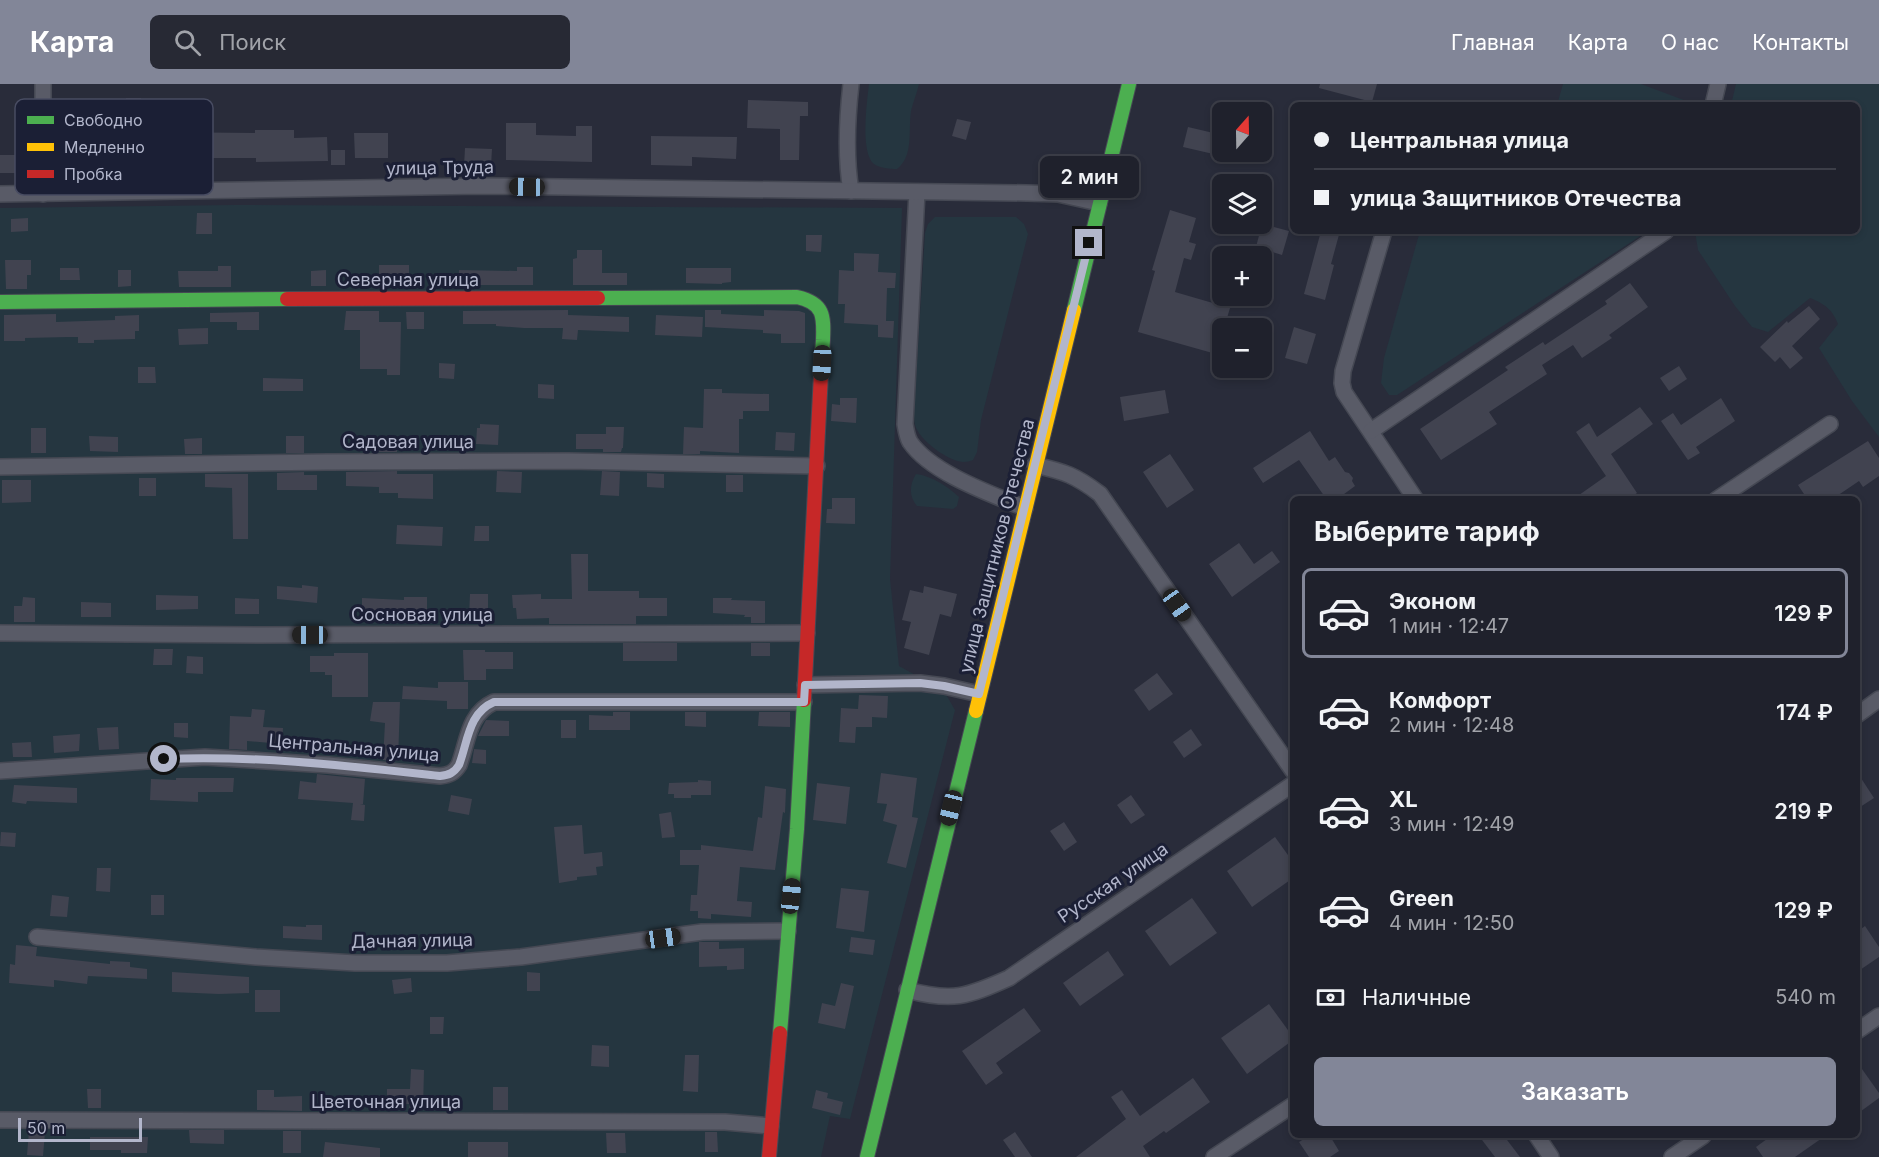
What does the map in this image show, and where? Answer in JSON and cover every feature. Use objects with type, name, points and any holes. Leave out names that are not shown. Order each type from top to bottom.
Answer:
[{"type":"street","points":[[43,84],[43,99]]},
{"type":"street","points":[[851,84],[848,172],[851,190]]},
{"type":"street","name":"улица Защитников Отечества","points":[[867,1157],[1129,84]]},
{"type":"street","points":[[1714,102],[1718,84]]},
{"type":"street","name":"улица Труда","points":[[213,191],[481,186],[851,190],[1058,194],[1099,203]]},
{"type":"street","points":[[917,192],[905,424],[908,440],[922,456],[945,471],[1025,508]]},
{"type":"street","points":[[1383,234],[1343,371],[1342,383],[1344,392],[1413,496]]},
{"type":"street","points":[[1371,432],[1662,234]]},
{"type":"street","name":"Северная улица","points":[[0,302],[401,298],[797,297],[808,299],[822,312],[824,321],[816,466]]},
{"type":"street","points":[[1722,496],[1830,424]]},
{"type":"street","name":"Садовая улица","points":[[0,467],[557,461],[816,466]]},
{"type":"street","points":[[1035,465],[1064,472],[1080,479],[1100,494],[1290,767]]},
{"type":"street","points":[[769,1157],[797,829],[816,466]]},
{"type":"street","name":"Сосновая улица","points":[[0,633],[263,635],[807,633]]},
{"type":"street","points":[[805,685],[920,683],[979,694]]},
{"type":"street","points":[[1860,713],[1879,699]]},
{"type":"street","name":"Центральная улица","points":[[0,771],[205,757],[328,765],[440,776],[456,771],[474,718],[486,705],[494,702],[804,702]]},
{"type":"street","name":"Русская улица","points":[[907,990],[948,998],[973,993],[1009,978],[1290,786]]},
{"type":"street","name":"Дачная улица","points":[[37,937],[256,957],[355,963],[447,963],[521,957],[702,932],[788,931]]},
{"type":"street","points":[[1860,1029],[1879,1016]]},
{"type":"street","points":[[1214,1157],[1290,1107]]},
{"type":"street","name":"Цветочная улица","points":[[0,1120],[725,1122],[771,1126]]},
{"type":"street","points":[[1538,1138],[1551,1157]]},
{"type":"street","points":[[1672,1157],[1700,1138]]},
{"type":"shaded area","points":[[869,84],[919,84],[911,111],[908,150],[902,164],[897,169],[874,164],[867,149]]},
{"type":"shaded area","points":[[1563,84],[1641,84],[1689,102],[1558,102]]},
{"type":"shaded area","points":[[1736,84],[1879,84],[1879,437],[1852,401],[1819,348],[1838,324],[1833,314],[1824,305],[1810,298],[1768,332],[1752,327],[1735,306],[1698,250],[1695,234],[1860,234],[1860,102],[1732,102]]},
{"type":"shaded area","points":[[234,205],[902,208],[890,579],[899,666],[944,691],[955,710],[850,1119],[830,1116],[821,1157],[0,1157],[0,208]]},
{"type":"shaded area","points":[[935,217],[1016,217],[1024,224],[1028,234],[981,420],[977,452],[973,460],[966,462],[957,461],[935,449],[922,437],[914,422],[925,233],[928,224]]},
{"type":"shaded area","points":[[1419,234],[1643,234],[1397,395],[1389,395],[1381,383],[1384,358]]},
{"type":"shaded area","points":[[916,474],[933,479],[949,489],[959,497],[957,506],[953,509],[917,506],[912,499],[911,491]]},
{"type":"building","points":[[1320,84],[1377,84],[1372,102],[1319,88]]},
{"type":"building","points":[[748,100],[808,102],[808,116],[800,116],[799,160],[780,160],[780,129],[747,128]]},
{"type":"building","points":[[957,119],[971,122],[966,140],[952,136]]},
{"type":"building","points":[[506,123],[536,123],[536,135],[576,136],[576,126],[592,126],[592,162],[506,160]]},
{"type":"building","points":[[1188,127],[1212,133],[1212,154],[1183,147]]},
{"type":"building","points":[[255,130],[294,130],[294,138],[327,137],[328,161],[256,162],[256,158],[213,158],[213,133],[255,133]]},
{"type":"building","points":[[354,133],[388,133],[388,158],[355,158]]},
{"type":"building","points":[[651,136],[737,137],[736,159],[692,157],[692,166],[651,165]]},
{"type":"building","points":[[465,148],[492,149],[491,166],[464,166]]},
{"type":"building","points":[[331,150],[345,150],[345,165],[331,165]]},
{"type":"building","points":[[0,155],[15,155],[15,173],[0,173]]},
{"type":"building","points":[[1170,210],[1196,218],[1189,242],[1196,244],[1191,260],[1184,258],[1175,292],[1212,303],[1212,306],[1230,308],[1227,318],[1212,318],[1212,353],[1138,332],[1155,271],[1152,270]]},
{"type":"building","points":[[197,213],[212,213],[212,234],[196,234]]},
{"type":"building","points":[[28,218],[28,231],[11,232],[11,219]]},
{"type":"building","points":[[1272,227],[1289,231],[1282,255],[1272,252],[1272,246],[1256,246],[1259,234],[1272,234]]},
{"type":"building","points":[[1320,234],[1339,234],[1325,300],[1304,294]]},
{"type":"building","points":[[806,235],[822,235],[821,252],[806,251]]},
{"type":"building","points":[[577,250],[602,250],[602,273],[627,273],[627,285],[573,285],[573,259],[577,258]]},
{"type":"building","points":[[854,253],[879,254],[878,272],[896,273],[895,288],[887,288],[886,321],[894,321],[893,338],[878,337],[878,325],[844,323],[845,304],[838,304],[839,270],[854,271]]},
{"type":"building","points":[[5,260],[31,260],[31,275],[27,275],[27,289],[6,289]]},
{"type":"building","points":[[379,265],[409,265],[409,285],[346,286],[346,284],[379,283]]},
{"type":"building","points":[[218,266],[231,266],[231,287],[179,287],[178,271],[218,271]]},
{"type":"building","points":[[517,267],[533,267],[533,285],[458,285],[459,270],[517,271]]},
{"type":"building","points":[[60,268],[79,268],[80,280],[60,280]]},
{"type":"building","points":[[686,268],[731,268],[731,282],[686,283]]},
{"type":"building","points":[[118,270],[131,270],[131,286],[118,287]]},
{"type":"building","points":[[326,270],[326,286],[311,286],[311,271]]},
{"type":"building","points":[[1630,283],[1648,307],[1609,335],[1612,338],[1582,358],[1573,345],[1542,365],[1547,374],[1489,412],[1497,424],[1441,460],[1420,429],[1508,370],[1505,367],[1543,342],[1545,345],[1607,304],[1605,301]]},
{"type":"building","points":[[1809,306],[1820,319],[1792,346],[1803,358],[1790,369],[1780,357],[1775,362],[1760,347],[1787,321],[1788,323]]},
{"type":"building","points":[[568,310],[568,315],[629,317],[629,332],[578,330],[577,340],[562,339],[563,328],[463,324],[463,311]]},
{"type":"building","points":[[705,310],[721,310],[721,314],[764,316],[764,310],[799,311],[805,313],[805,343],[781,343],[781,334],[763,333],[763,330],[705,327]]},
{"type":"building","points":[[346,311],[379,311],[379,322],[401,322],[400,375],[387,375],[387,369],[360,369],[360,330],[344,330]]},
{"type":"building","points":[[259,312],[259,330],[237,330],[237,322],[210,322],[210,313]]},
{"type":"building","points":[[406,312],[424,312],[424,329],[407,329]]},
{"type":"building","points":[[56,314],[56,322],[115,320],[115,316],[139,315],[139,331],[135,331],[135,339],[94,340],[94,343],[78,343],[78,337],[25,338],[25,341],[4,341],[4,315]]},
{"type":"building","points":[[656,315],[703,317],[702,337],[655,335]]},
{"type":"building","points":[[1294,327],[1316,334],[1307,364],[1285,358]]},
{"type":"building","points":[[208,328],[208,344],[179,345],[178,329]]},
{"type":"building","points":[[439,363],[455,364],[454,379],[439,378]]},
{"type":"building","points":[[1679,366],[1687,379],[1669,391],[1660,378]]},
{"type":"building","points":[[138,367],[155,367],[156,383],[138,383]]},
{"type":"building","points":[[263,378],[303,379],[303,391],[263,391]]},
{"type":"building","points":[[538,384],[554,385],[554,399],[538,398]]},
{"type":"building","points":[[704,389],[722,389],[722,393],[769,394],[769,411],[743,411],[743,419],[739,419],[739,453],[700,451],[700,454],[683,454],[684,427],[703,428]]},
{"type":"building","points":[[1165,390],[1169,413],[1124,421],[1120,397]]},
{"type":"building","points":[[840,398],[857,398],[856,423],[831,421],[832,404],[840,405]]},
{"type":"building","points":[[1721,398],[1735,421],[1696,447],[1700,453],[1688,460],[1661,421],[1673,413],[1681,425]]},
{"type":"building","points":[[1640,407],[1653,424],[1611,454],[1637,493],[1633,496],[1578,496],[1606,476],[1576,432],[1589,423],[1597,437]]},
{"type":"building","points":[[480,424],[499,425],[498,445],[476,444],[477,428],[480,428]]},
{"type":"building","points":[[606,427],[624,427],[621,452],[576,449],[576,434],[606,434]]},
{"type":"building","points":[[31,428],[46,428],[46,453],[31,453]]},
{"type":"building","points":[[1310,431],[1329,461],[1335,457],[1345,472],[1353,478],[1355,486],[1341,496],[1324,496],[1299,460],[1263,483],[1253,468]]},
{"type":"building","points":[[776,432],[795,433],[794,451],[775,450]]},
{"type":"building","points":[[89,436],[118,437],[118,452],[90,451]]},
{"type":"building","points":[[286,436],[304,436],[304,453],[286,453]]},
{"type":"building","points":[[202,438],[202,454],[185,454],[184,439]]},
{"type":"building","points":[[378,441],[397,441],[397,452],[378,452]]},
{"type":"building","points":[[1868,441],[1879,458],[1879,476],[1863,487],[1859,481],[1837,496],[1805,496],[1798,485]]},
{"type":"building","points":[[1170,454],[1194,490],[1167,508],[1143,472]]},
{"type":"building","points":[[397,471],[397,474],[433,474],[433,499],[398,498],[398,493],[379,493],[379,487],[346,486],[346,472]]},
{"type":"building","points":[[497,471],[522,472],[521,493],[496,492]]},
{"type":"building","points":[[602,471],[620,472],[619,496],[600,495]]},
{"type":"building","points":[[304,472],[304,475],[317,475],[317,490],[277,490],[277,473]]},
{"type":"building","points":[[647,473],[664,474],[664,488],[647,487]]},
{"type":"building","points":[[205,474],[248,474],[248,539],[233,539],[232,488],[205,487]]},
{"type":"building","points":[[726,475],[743,475],[743,492],[726,492]]},
{"type":"building","points":[[139,478],[156,478],[156,496],[139,496]]},
{"type":"building","points":[[2,480],[31,480],[31,502],[2,503]]},
{"type":"building","points":[[832,498],[855,498],[855,524],[826,523],[827,509],[832,509]]},
{"type":"building","points":[[397,525],[443,527],[442,546],[396,544]]},
{"type":"building","points":[[475,526],[489,526],[489,541],[474,541]]},
{"type":"building","points":[[1239,543],[1254,564],[1272,551],[1280,562],[1232,597],[1209,564]]},
{"type":"building","points":[[571,554],[588,554],[588,591],[639,591],[639,598],[667,598],[667,616],[636,616],[636,624],[549,624],[549,618],[517,619],[512,595],[541,594],[541,599],[572,599]]},
{"type":"building","points":[[302,585],[318,587],[317,603],[277,599],[277,586],[302,588]]},
{"type":"building","points":[[924,586],[957,594],[951,617],[940,614],[929,655],[904,648],[911,622],[902,620],[910,590],[923,593]]},
{"type":"building","points":[[470,594],[488,594],[488,617],[469,617]]},
{"type":"building","points":[[156,595],[198,596],[198,609],[156,610]]},
{"type":"building","points":[[23,597],[35,598],[35,622],[14,622],[14,606],[22,606]]},
{"type":"building","points":[[404,597],[427,597],[427,619],[362,616],[362,598],[404,600]]},
{"type":"building","points":[[235,598],[259,599],[259,614],[235,614]]},
{"type":"building","points":[[713,598],[765,601],[765,623],[751,623],[751,617],[744,617],[745,615],[713,613]]},
{"type":"building","points":[[81,602],[111,603],[111,617],[81,617]]},
{"type":"building","points":[[623,643],[677,643],[677,661],[623,661]]},
{"type":"building","points":[[751,643],[770,643],[770,656],[751,656]]},
{"type":"building","points":[[154,649],[173,649],[172,665],[153,665]]},
{"type":"building","points":[[463,650],[513,652],[513,669],[486,669],[486,680],[464,680]]},
{"type":"building","points":[[334,653],[368,653],[368,697],[332,697],[332,675],[325,675],[325,672],[310,672],[310,656],[334,656]]},
{"type":"building","points":[[187,656],[203,657],[203,674],[186,673]]},
{"type":"building","points":[[1157,673],[1173,694],[1149,711],[1134,690]]},
{"type":"building","points":[[438,682],[468,682],[468,709],[447,709],[447,701],[402,699],[403,686],[438,688]]},
{"type":"building","points":[[859,695],[888,696],[887,718],[872,717],[872,727],[856,727],[855,743],[839,742],[841,708],[858,709]]},
{"type":"building","points":[[373,702],[400,702],[398,761],[383,760],[385,723],[370,721]]},
{"type":"building","points":[[252,709],[265,710],[263,727],[283,728],[282,744],[247,741],[247,750],[229,749],[230,716],[251,717]]},
{"type":"building","points":[[613,712],[630,712],[630,730],[589,730],[589,715],[613,716]]},
{"type":"building","points":[[685,712],[706,712],[706,727],[685,726]]},
{"type":"building","points":[[759,712],[790,712],[790,727],[758,726]]},
{"type":"building","points":[[486,720],[509,721],[509,736],[478,736]]},
{"type":"building","points":[[561,720],[576,720],[576,738],[561,738]]},
{"type":"building","points":[[174,723],[188,723],[188,738],[174,737]]},
{"type":"building","points":[[118,727],[119,749],[99,750],[97,728]]},
{"type":"building","points":[[1191,729],[1202,745],[1184,758],[1173,742]]},
{"type":"building","points":[[80,734],[79,751],[54,753],[53,736]]},
{"type":"building","points":[[31,742],[32,757],[13,757],[12,743]]},
{"type":"building","points":[[474,749],[486,750],[486,764],[472,763]]},
{"type":"building","points":[[881,773],[917,778],[912,817],[918,818],[906,868],[887,863],[897,825],[883,821],[887,804],[877,803]]},
{"type":"building","points":[[317,774],[365,779],[363,804],[360,804],[365,805],[364,821],[351,820],[353,803],[298,799],[300,781],[316,783]]},
{"type":"building","points":[[1860,777],[1874,798],[1860,807]]},
{"type":"building","points":[[176,778],[234,778],[233,792],[198,792],[198,802],[150,800],[151,779],[176,780]]},
{"type":"building","points":[[698,780],[711,781],[711,795],[674,798],[674,794],[668,794],[669,783],[698,782]]},
{"type":"building","points":[[817,783],[850,787],[846,824],[813,820]]},
{"type":"building","points":[[14,785],[77,788],[77,803],[12,802]]},
{"type":"building","points":[[765,786],[786,789],[785,813],[783,812],[775,870],[740,867],[737,901],[752,902],[751,917],[711,914],[711,919],[698,918],[698,911],[690,911],[691,895],[697,895],[699,865],[680,865],[680,850],[701,850],[701,845],[753,851],[758,817],[762,818]]},
{"type":"building","points":[[451,795],[472,799],[469,815],[448,811]]},
{"type":"building","points":[[1131,795],[1145,815],[1131,824],[1117,805]]},
{"type":"building","points":[[671,812],[675,837],[662,838],[659,814]]},
{"type":"building","points":[[1064,822],[1077,842],[1064,851],[1050,831]]},
{"type":"building","points":[[582,825],[584,854],[602,852],[603,866],[596,867],[597,875],[577,877],[577,880],[559,883],[554,827]]},
{"type":"building","points":[[1,832],[16,833],[15,847],[0,846]]},
{"type":"building","points":[[1275,837],[1290,858],[1290,880],[1252,907],[1227,871]]},
{"type":"building","points":[[97,868],[111,868],[110,892],[96,891]]},
{"type":"building","points":[[841,888],[869,891],[864,932],[836,928]]},
{"type":"building","points":[[52,895],[69,897],[67,917],[50,916]]},
{"type":"building","points":[[151,895],[164,895],[164,915],[151,915]]},
{"type":"building","points":[[1192,898],[1217,933],[1170,966],[1145,931]]},
{"type":"building","points":[[306,925],[322,925],[322,940],[283,938],[283,926],[306,927]]},
{"type":"building","points":[[1865,926],[1879,947],[1879,957],[1860,970],[1860,930]]},
{"type":"building","points":[[851,937],[875,940],[873,955],[849,952]]},
{"type":"building","points":[[699,942],[719,942],[719,949],[744,948],[744,969],[727,970],[727,966],[699,967]]},
{"type":"building","points":[[16,945],[37,947],[36,956],[110,964],[110,961],[130,962],[130,967],[147,969],[147,979],[88,976],[87,984],[54,980],[54,987],[9,983],[10,964],[15,965]]},
{"type":"building","points":[[1108,951],[1124,975],[1080,1006],[1063,983]]},
{"type":"building","points":[[172,972],[249,977],[249,993],[172,992]]},
{"type":"building","points":[[527,972],[540,973],[540,991],[527,991]]},
{"type":"building","points":[[411,978],[412,992],[394,994],[392,980]]},
{"type":"building","points":[[841,983],[854,986],[845,1029],[818,1023],[822,1003],[835,1006]]},
{"type":"building","points":[[255,990],[280,990],[280,1012],[255,1012]]},
{"type":"building","points":[[1269,1004],[1290,1033],[1290,1042],[1247,1074],[1221,1038]]},
{"type":"building","points":[[1024,1008],[1041,1031],[996,1063],[1003,1073],[986,1085],[962,1051]]},
{"type":"building","points":[[430,1017],[444,1017],[443,1034],[430,1034]]},
{"type":"building","points":[[592,1045],[609,1046],[609,1067],[591,1066]]},
{"type":"building","points":[[685,1055],[699,1055],[698,1092],[683,1091]]},
{"type":"building","points":[[1860,1066],[1879,1093],[1879,1098],[1860,1112]]},
{"type":"building","points":[[411,1069],[424,1070],[423,1109],[409,1109],[410,1104],[387,1104],[387,1089],[410,1089]]},
{"type":"building","points":[[1193,1078],[1210,1102],[1143,1146],[1150,1157],[1076,1157],[1126,1119],[1111,1097],[1122,1090],[1140,1116]]},
{"type":"building","points":[[493,1087],[508,1087],[508,1110],[493,1110]]},
{"type":"building","points":[[87,1089],[101,1089],[101,1108],[88,1108]]},
{"type":"building","points":[[257,1090],[274,1090],[274,1097],[302,1096],[302,1111],[257,1110]]},
{"type":"building","points":[[816,1090],[828,1093],[827,1098],[843,1102],[840,1115],[812,1108]]},
{"type":"building","points":[[189,1130],[224,1130],[224,1144],[190,1143]]},
{"type":"building","points":[[29,1131],[45,1132],[43,1156],[27,1155]]},
{"type":"building","points":[[283,1131],[301,1131],[301,1153],[283,1153]]},
{"type":"building","points":[[705,1132],[717,1132],[718,1152],[705,1152]]},
{"type":"building","points":[[1015,1132],[1032,1157],[1015,1157],[1003,1140]]},
{"type":"building","points":[[606,1133],[625,1133],[626,1153],[607,1153]]},
{"type":"building","points":[[90,1137],[148,1137],[147,1153],[90,1150]]},
{"type":"building","points":[[1306,1138],[1331,1138],[1339,1151],[1330,1157],[1309,1157],[1299,1142]]},
{"type":"building","points":[[1481,1138],[1506,1138],[1520,1157],[1495,1157]]},
{"type":"building","points":[[1768,1138],[1822,1138],[1795,1157],[1763,1157],[1756,1147]]},
{"type":"building","points":[[325,1142],[380,1148],[380,1157],[323,1157]]},
{"type":"building","points":[[468,1142],[508,1142],[508,1157],[468,1157]]},
{"type":"traffic: fast","points":[[1074,310],[1129,84]]},
{"type":"traffic: fast","points":[[598,298],[797,297],[806,300],[817,307],[822,317],[821,374]]},
{"type":"traffic: fast","points":[[0,302],[287,299]]},
{"type":"traffic: fast","points":[[780,1033],[797,829],[804,700]]},
{"type":"traffic: fast","points":[[867,1157],[976,711]]},
{"type":"traffic: slow","points":[[976,711],[1074,310]]},
{"type":"traffic: jam","points":[[287,299],[598,298]]},
{"type":"traffic: jam","points":[[804,700],[821,374]]},
{"type":"traffic: jam","points":[[769,1157],[780,1033]]},
{"type":"route","points":[[164,759],[244,758],[440,776],[456,771],[474,718],[486,705],[494,702],[804,702],[805,685],[920,683],[979,694],[1089,243]]}]
